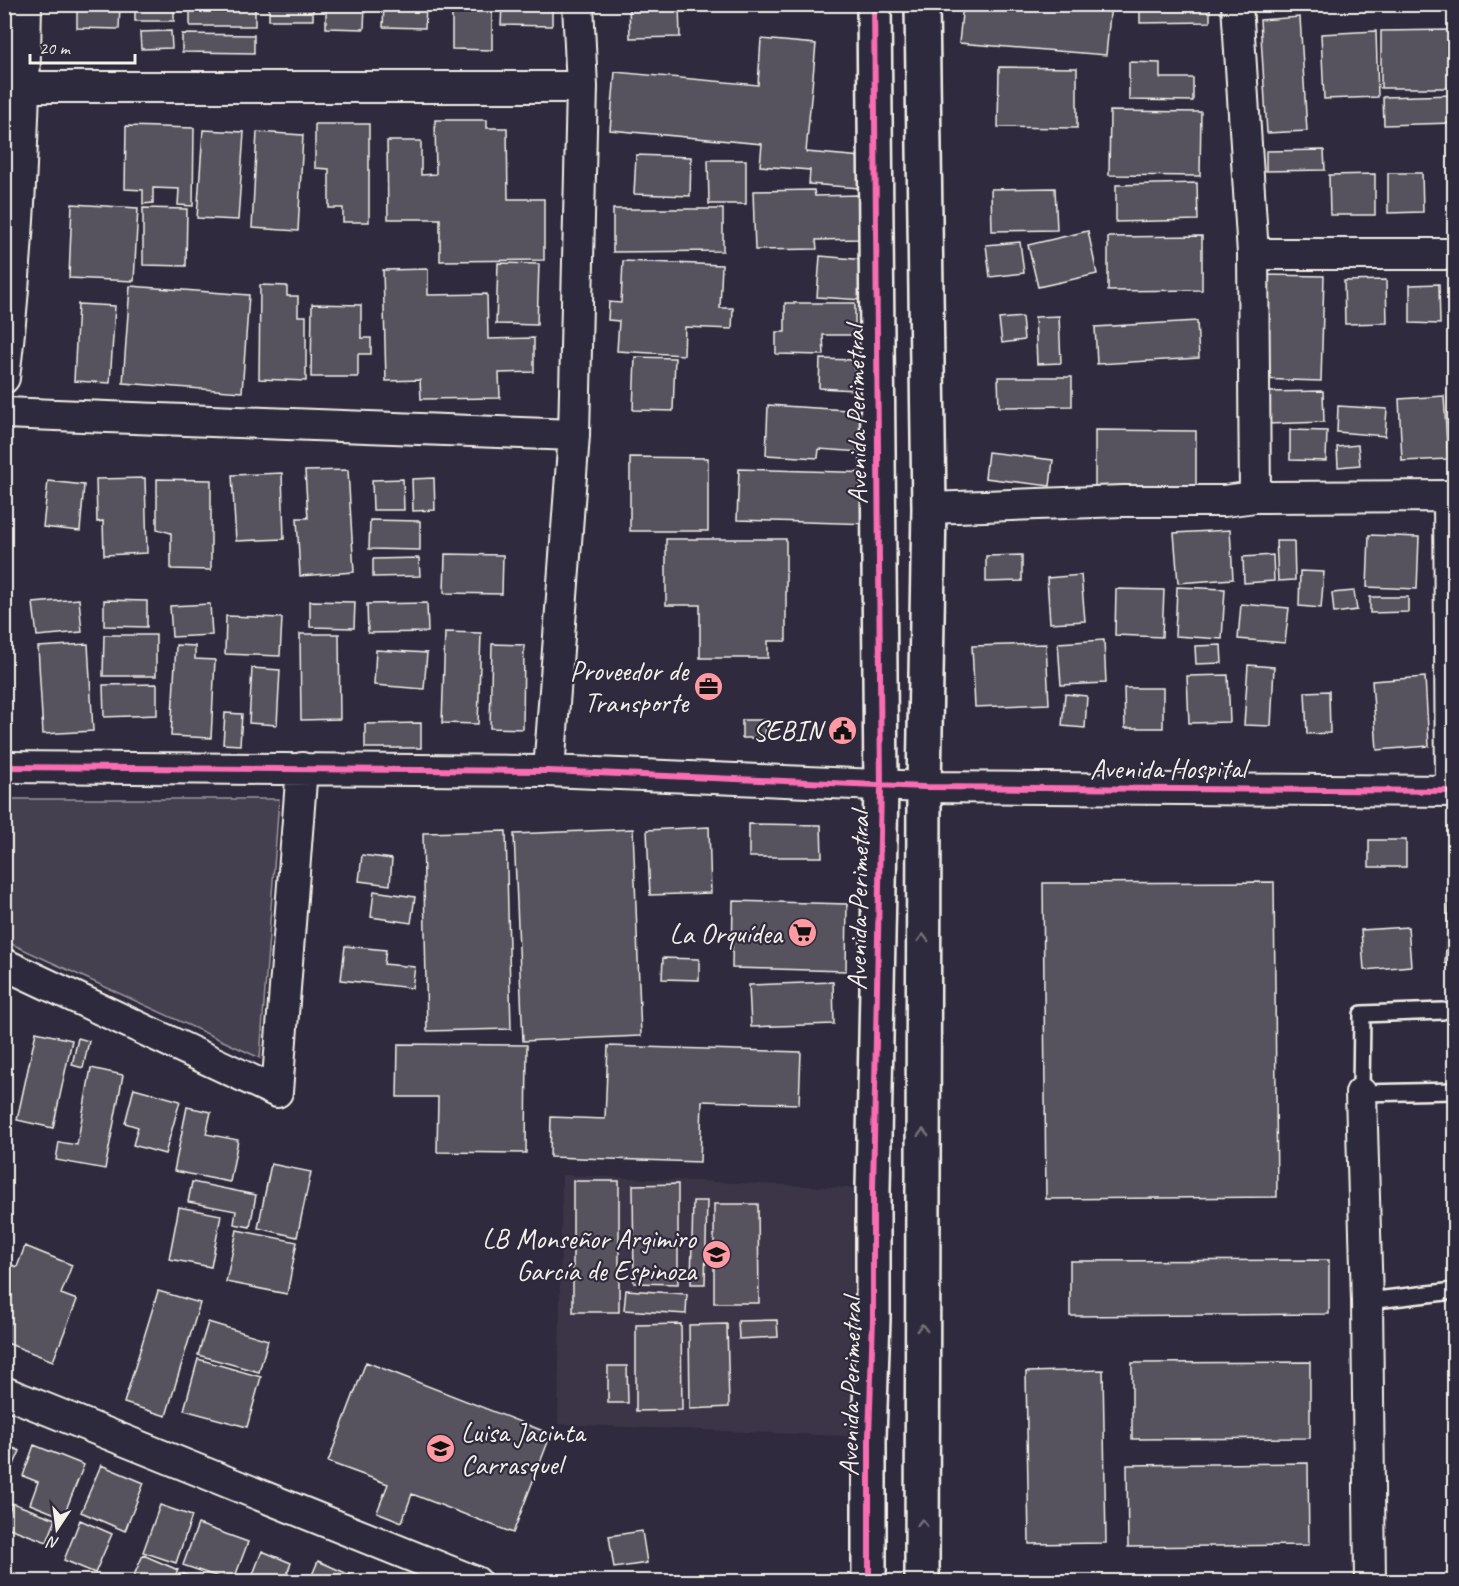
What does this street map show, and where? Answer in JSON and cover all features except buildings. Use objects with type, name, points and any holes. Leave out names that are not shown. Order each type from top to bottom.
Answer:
[{"type":"street","points":[[4,378],[24,87],[26,4]]},
{"type":"street","points":[[549,771],[574,435],[582,87],[578,4]]},
{"type":"street","name":"Avenida Perimetral","points":[[869,1581],[869,1437],[873,1318],[873,1178],[881,786],[874,4]]},
{"type":"street","points":[[922,4],[929,507],[924,787],[922,1581]]},
{"type":"street","points":[[1237,4],[1253,254],[1255,496]]},
{"type":"street","points":[[24,87],[582,87]]},
{"type":"street","points":[[1253,254],[1455,254]]},
{"type":"street","points":[[4,413],[574,435]]},
{"type":"street","points":[[929,507],[1124,501],[1224,501],[1255,496],[1452,496],[1453,791]]},
{"type":"street","name":"Avenida Hospital","points":[[4,767],[549,771],[924,787],[1453,791]]},
{"type":"street","points":[[4,964],[277,1092],[302,768]]},
{"type":"street","points":[[1361,1093],[1367,1301],[1370,1581]]},
{"type":"street","points":[[4,1392],[476,1581]]},
{"type":"lane","points":[[1443,1011],[1362,1014],[1361,1093],[1455,1091]]},
{"type":"lane","points":[[1367,1301],[1455,1290]]},
{"type":"shaded area","points":[[5,799],[279,799],[260,1058],[5,941]]},
{"type":"shaded area","name":"LB Monseñor Argimiro García de Espinoza","points":[[562,1175],[873,1189],[869,1437],[558,1424]]},
{"type":"cycle path","points":[[869,1582],[869,1437],[873,1318],[873,1189],[881,786],[874,4]]},
{"type":"cycle path","points":[[4,767],[549,771],[924,787],[1454,791]]},
{"type":"place","name":"Proveedor de Transporte","points":[[709,686]]},
{"type":"place","name":"SEBIN","points":[[843,730]]},
{"type":"place","name":"La Orquídea","points":[[803,933]]},
{"type":"place","name":"LB Monseñor Argimiro García de Espinoza","points":[[717,1254]]},
{"type":"place","name":"Luisa Jacinta Carrasquel","points":[[440,1448]]}]
